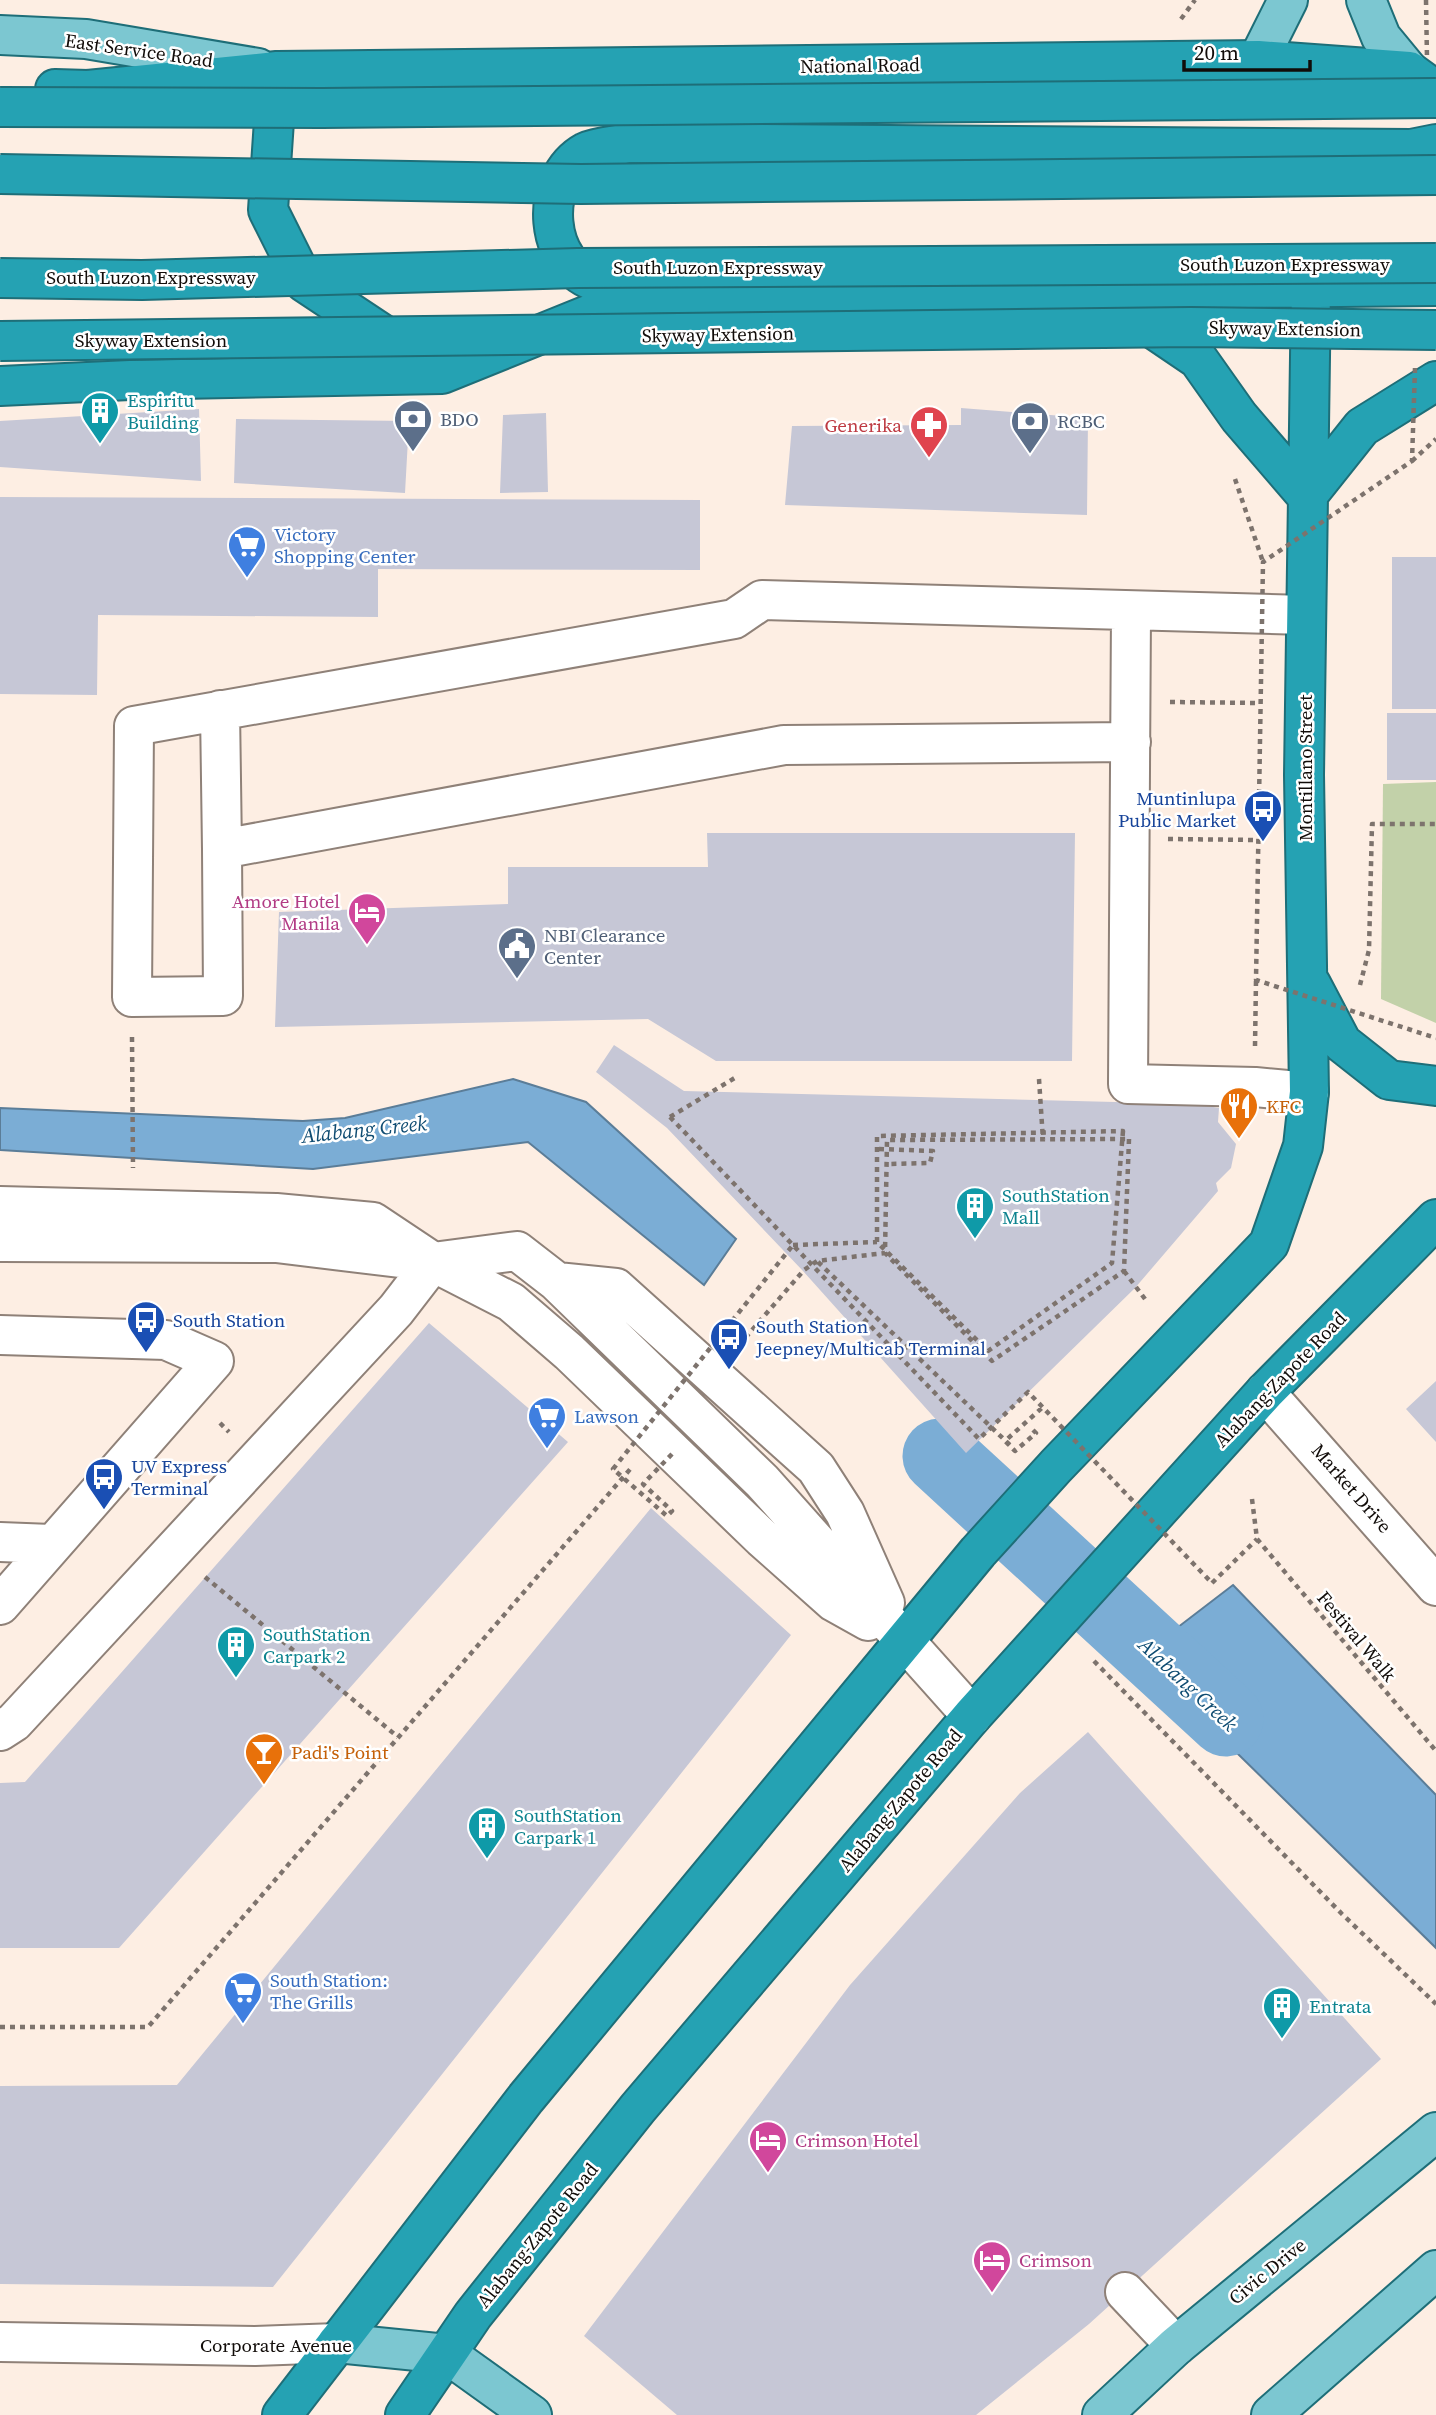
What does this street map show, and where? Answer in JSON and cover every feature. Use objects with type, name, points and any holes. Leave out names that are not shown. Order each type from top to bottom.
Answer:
[{"type":"highway","name":"National Road","points":[[0,89],[88,90],[277,71],[1258,60],[1427,83]]},
{"type":"highway","points":[[277,71],[268,210],[304,282],[442,374]]},
{"type":"highway","points":[[0,107],[336,108],[1427,83]]},
{"type":"highway","points":[[1436,144],[1411,149],[628,143],[587,152],[568,171],[555,194],[554,232],[565,261],[577,274],[588,280],[640,294],[1436,286]]},
{"type":"highway","points":[[0,174],[581,184],[1436,175]]},
{"type":"highway","name":"South Luzon Expressway","points":[[0,278],[142,280],[592,267],[1436,263]]},
{"type":"highway","name":"Montillano Street","points":[[904,1641],[978,1552],[1056,1466],[1269,1244],[1303,1146],[1309,1092],[1305,615],[1311,287]]},
{"type":"highway","points":[[1045,289],[1119,306],[1198,359],[1239,417],[1307,496],[1362,427],[1426,373]]},
{"type":"highway","points":[[0,386],[130,380],[442,374],[640,294]]},
{"type":"highway","name":"Skyway Extension","points":[[0,341],[1191,327],[1436,330]]},
{"type":"highway","points":[[1308,979],[1342,1043],[1389,1080],[1436,1086]]},
{"type":"highway","name":"Alabang-Zapote Road","points":[[405,2415],[472,2315],[638,2108],[972,1716],[1265,1392],[1436,1219]]},
{"type":"highway","points":[[282,2415],[526,2098],[904,1641]]},
{"type":"main road","points":[[1258,60],[1288,0]]},
{"type":"main road","points":[[1366,0],[1381,37],[1427,83]]},
{"type":"main road","name":"East Service Road","points":[[0,35],[86,39],[277,71]]},
{"type":"main road","name":"Civic Drive","points":[[1102,2415],[1176,2346],[1436,2132]]},
{"type":"main road","points":[[1271,2415],[1436,2270]]},
{"type":"main road","name":"Corporate Avenue","points":[[337,2343],[447,2354],[532,2415]]},
{"type":"street","points":[[220,710],[223,996],[132,997],[134,726],[220,710],[734,619],[762,600],[1131,613],[1305,615]]},
{"type":"street","points":[[1131,613],[1128,1084],[1255,1087],[1309,1092]]},
{"type":"street","points":[[222,849],[784,745],[1130,742]]},
{"type":"street","points":[[0,1206],[276,1213],[373,1222],[433,1262],[511,1302],[569,1352],[664,1447],[834,1602],[904,1641]]},
{"type":"street","points":[[0,1242],[275,1243],[433,1262],[517,1251],[557,1282],[762,1481],[972,1716]]},
{"type":"street","points":[[0,1731],[14,1722],[396,1310],[433,1262]]},
{"type":"street","points":[[557,1282],[616,1288],[816,1468],[845,1513],[904,1641]]},
{"type":"street","points":[[0,1335],[166,1340],[214,1361],[0,1605]]},
{"type":"street","name":"Market Drive","points":[[1265,1392],[1436,1586]]},
{"type":"street","points":[[0,1542],[51,1544]]},
{"type":"street","points":[[1125,2292],[1176,2346]]},
{"type":"street","name":"Corporate Avenue","points":[[0,2342],[255,2346],[337,2343]]},
{"type":"path","points":[[1426,0],[1427,83]]},
{"type":"path","points":[[1412,461],[1426,373]]},
{"type":"path","points":[[1263,562],[1412,461],[1436,439]]},
{"type":"path","points":[[1235,477],[1263,562],[1256,999]]},
{"type":"path","points":[[1130,702],[1261,703]]},
{"type":"path","points":[[1359,987],[1369,950],[1372,824],[1436,824]]},
{"type":"path","points":[[1130,839],[1258,840]]},
{"type":"path","points":[[1256,980],[1436,1038]]},
{"type":"path","points":[[132,1075],[133,1178]]},
{"type":"path","points":[[738,1076],[670,1117],[979,1438],[1028,1392],[1212,1583],[1257,1539],[1252,1499]]},
{"type":"path","points":[[1039,1079],[1042,1140]]},
{"type":"path","points":[[1123,1132],[1112,1263],[988,1351],[877,1242],[878,1149],[877,1136],[1123,1132]]},
{"type":"path","points":[[1124,1271],[992,1361],[885,1253],[887,1140],[1129,1139],[1124,1271],[1148,1303]]},
{"type":"path","points":[[878,1149],[933,1150],[930,1163],[887,1164]]},
{"type":"path","points":[[664,1447],[643,1484],[672,1511],[667,1516],[613,1469],[794,1245],[877,1242]]},
{"type":"path","points":[[713,1375],[804,1270],[817,1261],[885,1253]]},
{"type":"path","points":[[817,1261],[1013,1447]]},
{"type":"path","points":[[1033,1430],[1036,1433],[1015,1451],[1006,1441],[1043,1407]]},
{"type":"path","points":[[0,2027],[148,2027],[398,1737],[664,1447]]},
{"type":"path","name":"Festival Walk","points":[[1257,1539],[1436,1751]]},
{"type":"path","points":[[197,1570],[398,1737]]},
{"type":"path","points":[[1094,1661],[1333,1905],[1436,2004]]},
{"type":"green space","points":[[1436,782],[1436,1023],[1381,999],[1383,784]]},
{"type":"water","points":[[513,1079],[586,1102],[736,1239],[704,1285],[528,1142],[313,1169],[0,1150],[0,1108],[303,1121],[345,1118]]},
{"type":"water","points":[[1233,1585],[1436,1795],[1436,1948],[1139,1657]]},
{"type":"building","points":[[961,408],[1088,418],[1087,515],[785,505],[792,426],[961,425]]},
{"type":"building","name":"Espiritu Building","points":[[199,409],[201,481],[0,467],[0,421]]},
{"type":"building","points":[[546,413],[548,492],[500,493],[503,415]]},
{"type":"building","points":[[236,419],[409,421],[405,493],[234,483]]},
{"type":"building","points":[[0,497],[700,500],[700,570],[378,569],[378,617],[98,615],[97,695],[0,694]]},
{"type":"building","points":[[1392,557],[1436,557],[1436,709],[1392,709]]},
{"type":"building","points":[[1387,713],[1436,713],[1436,780],[1387,780]]},
{"type":"building","points":[[707,833],[1075,833],[1072,1061],[716,1061],[648,1019],[275,1027],[279,912],[508,904],[508,867],[708,867]]},
{"type":"building","name":"SouthStation Mall","points":[[614,1045],[684,1091],[1194,1104],[1219,1108],[1218,1122],[1236,1144],[1231,1168],[1216,1183],[1218,1191],[1135,1288],[966,1453],[803,1271],[667,1128],[596,1072]]},
{"type":"building","name":"SouthStation Carpark 2","points":[[429,1323],[568,1442],[119,1948],[0,1948],[0,1783],[25,1782]]},
{"type":"building","points":[[1436,1381],[1436,1442],[1406,1409]]},
{"type":"building","name":"SouthStation Carpark 1","points":[[651,1508],[791,1635],[273,2287],[0,2284],[0,2086],[177,2085]]},
{"type":"building","points":[[1088,1732],[1381,2059],[1089,2324],[976,2415],[677,2415],[584,2336],[850,1985],[1020,1793]]},
{"type":"waterway","name":"Alabang Creek","points":[[940,1456],[1226,1719]]},
{"type":"place","name":"Espiritu Building","points":[[100,445]]},
{"type":"place","name":"BDO","points":[[413,453]]},
{"type":"place","name":"RCBC","points":[[1030,455]]},
{"type":"place","name":"Generika","points":[[929,459]]},
{"type":"place","name":"Victory Shopping Center","points":[[247,579]]},
{"type":"place","name":"Muntinlupa Public Market","points":[[1263,843]]},
{"type":"place","name":"Amore Hotel Manila","points":[[367,946]]},
{"type":"place","name":"NBI Clearance Center","points":[[517,980]]},
{"type":"place","name":"KFC","points":[[1239,1140]]},
{"type":"place","name":"SouthStation Mall","points":[[975,1240]]},
{"type":"place","name":"South Station","points":[[146,1354]]},
{"type":"place","name":"South Station Jeepney/Multicab Terminal","points":[[729,1371]]},
{"type":"place","name":"Lawson","points":[[547,1450]]},
{"type":"place","name":"UV Express Terminal","points":[[104,1511]]},
{"type":"place","name":"SouthStation Carpark 2","points":[[236,1679]]},
{"type":"place","name":"Padi's Point","points":[[264,1786]]},
{"type":"place","name":"SouthStation Carpark 1","points":[[487,1860]]},
{"type":"place","name":"South Station: The Grills","points":[[243,2025]]},
{"type":"place","name":"Entrata","points":[[1282,2040]]},
{"type":"place","name":"Crimson Hotel","points":[[768,2174]]},
{"type":"place","name":"Crimson","points":[[992,2294]]}]
